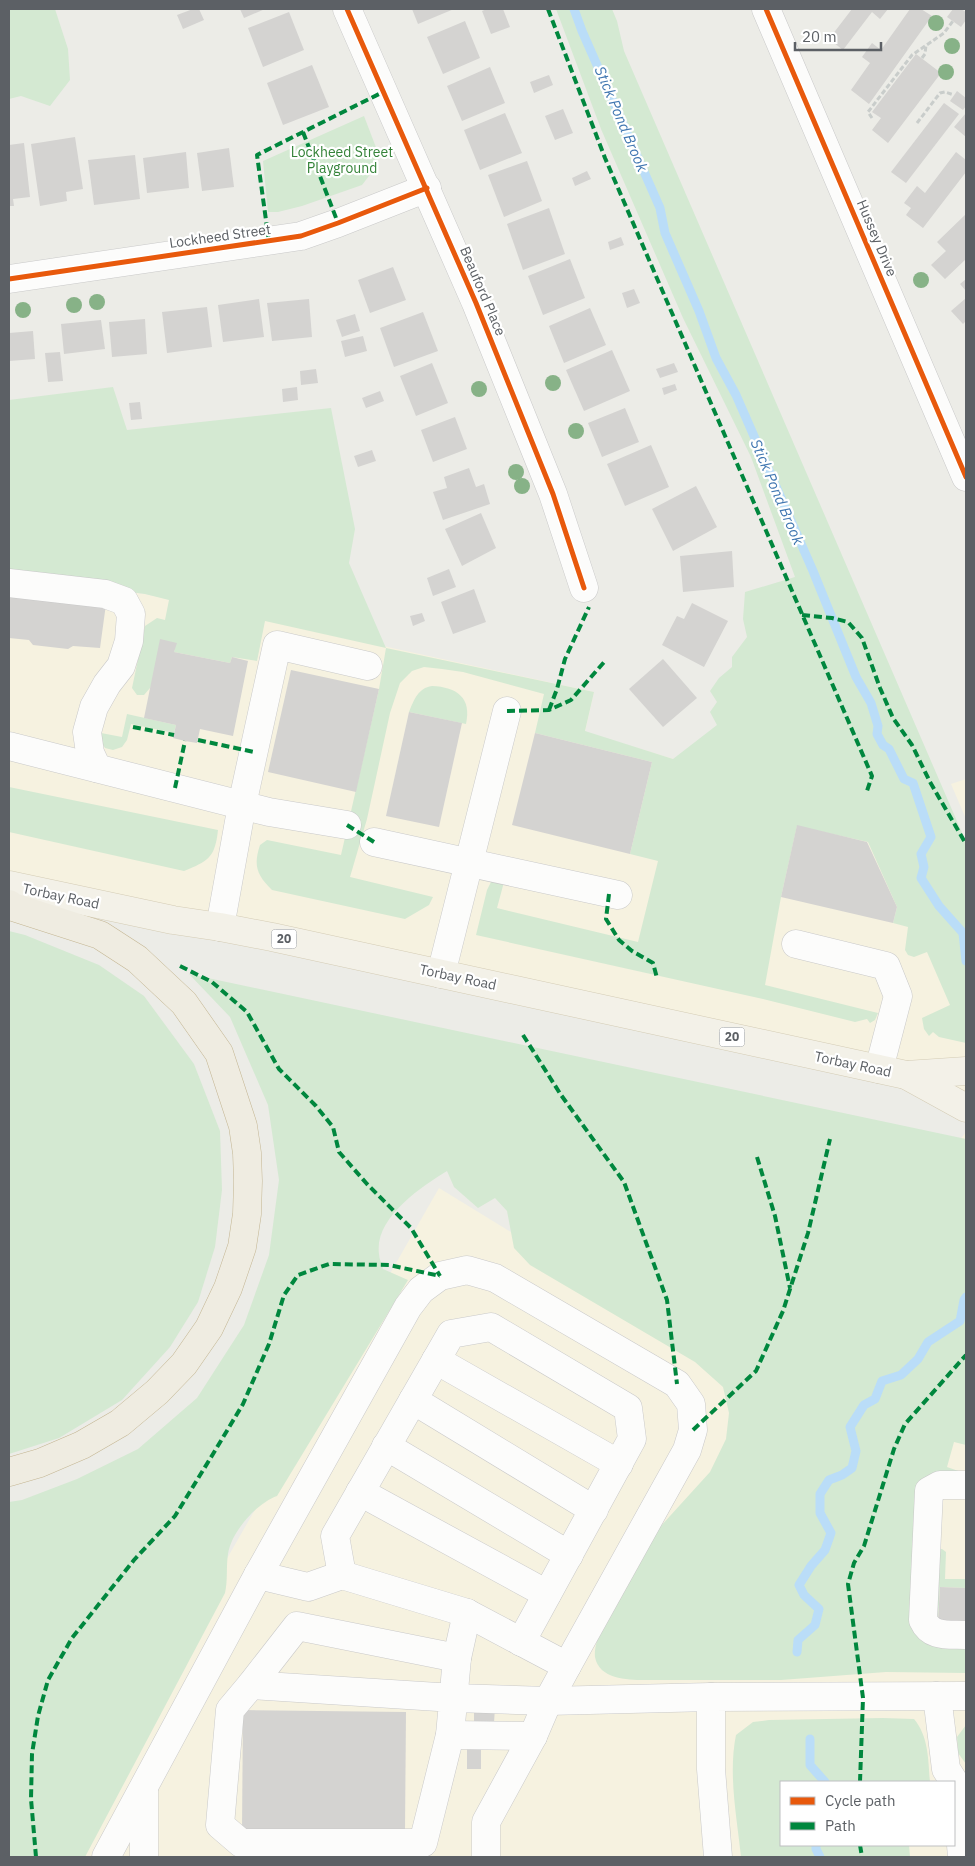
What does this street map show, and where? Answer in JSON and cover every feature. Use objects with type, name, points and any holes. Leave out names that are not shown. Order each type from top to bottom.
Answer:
[{"type":"highway","points":[[9,904],[13,907],[100,935],[137,959],[184,1003],[219,1053],[243,1126],[247,1152],[248,1181],[247,1214],[242,1247],[228,1288],[209,1328],[184,1364],[157,1392],[120,1423],[82,1446],[40,1463],[9,1472]]},
{"type":"main road","name":"Torbay Road","points":[[9,885],[173,920],[220,927],[906,1075],[966,1108]]},
{"type":"main road","name":"Torbay Road","points":[[906,1075],[966,1071]]},
{"type":"street","name":"Beauford Place","points":[[347,9],[476,303],[553,494],[584,588]]},
{"type":"street","name":"Hussey Drive","points":[[766,9],[966,476]]},
{"type":"street","name":"Lockheed Street","points":[[9,279],[301,236],[427,188]]},
{"type":"street","points":[[9,584],[105,594],[124,601],[131,614],[129,641],[121,666],[106,684],[94,707],[87,732],[90,753],[97,768]]},
{"type":"street","points":[[220,927],[242,805],[277,645],[368,666]]},
{"type":"street","points":[[441,974],[506,711]]},
{"type":"street","points":[[9,746],[269,812],[347,825]]},
{"type":"street","points":[[374,842],[618,895]]},
{"type":"street","points":[[796,944],[886,966],[898,996],[879,1069]]},
{"type":"street","points":[[106,1857],[258,1575],[408,1307],[421,1290],[440,1276],[467,1270],[495,1278],[677,1384],[690,1404],[693,1430],[687,1450],[548,1701],[533,1736],[486,1822],[486,1857]]},
{"type":"street","points":[[342,1575],[335,1536],[451,1334],[491,1327],[628,1408],[632,1439],[521,1642]]},
{"type":"street","points":[[436,1360],[619,1464]]},
{"type":"street","points":[[413,1400],[594,1510]]},
{"type":"street","points":[[386,1446],[569,1555]]},
{"type":"street","points":[[966,1485],[940,1486],[929,1491],[923,1620],[927,1628],[936,1633],[966,1635]]},
{"type":"street","points":[[360,1492],[547,1594]]},
{"type":"street","points":[[258,1575],[308,1586],[342,1575],[467,1613],[567,1666]]},
{"type":"street","points":[[457,1658],[297,1626],[230,1710],[220,1826],[241,1843],[423,1843],[450,1735],[457,1658],[467,1613]]},
{"type":"street","points":[[251,1685],[454,1698],[548,1701],[711,1697],[966,1696]]},
{"type":"street","points":[[938,1696],[946,1769],[961,1785],[962,1857]]},
{"type":"street","points":[[711,1697],[711,1769],[718,1857]]},
{"type":"street","points":[[450,1735],[533,1736]]},
{"type":"street","points":[[144,1786],[144,1857]]},
{"type":"path","points":[[872,118],[868,112],[912,55],[944,33],[953,21]]},
{"type":"path","points":[[922,58],[925,54],[926,45]]},
{"type":"path","points":[[917,123],[940,93],[945,92],[954,96]]},
{"type":"shaded area","points":[[9,576],[145,594],[594,692],[585,732],[680,761],[966,860],[966,1108],[906,1075],[9,885]]},
{"type":"shaded area","points":[[966,779],[966,819],[951,784]]},
{"type":"shaded area","points":[[966,1132],[966,1857],[63,1857],[66,1840],[439,1188],[768,1389]]},
{"type":"green space","points":[[9,9],[55,9],[68,49],[70,80],[50,106],[21,96],[9,99]]},
{"type":"green space","points":[[556,9],[612,9],[617,21],[624,51],[966,842],[966,1043],[939,1037],[933,1032],[929,1036],[924,1029],[922,1018],[950,1005],[927,952],[914,957],[908,955],[905,950],[908,927],[893,923],[897,907],[868,842],[797,826],[781,897],[765,985],[878,1013],[875,1020],[870,1023],[867,1019],[855,1022],[763,999],[476,935],[487,890],[491,882],[498,881],[504,882],[497,908],[638,942],[658,861],[630,854],[652,762],[535,733],[544,694],[463,672],[424,667],[412,671],[400,683],[390,713],[367,819],[350,877],[433,897],[429,905],[405,919],[272,890],[260,875],[257,865],[260,845],[267,840],[341,855],[379,689],[386,648],[594,692],[585,731],[673,759],[717,725],[710,712],[717,702],[710,691],[719,678],[732,667],[732,657],[747,637],[743,619],[745,592],[795,577],[751,457],[683,318],[601,129]]},
{"type":"green space","name":"Lockheed Street Playground","points":[[364,116],[377,150],[377,161],[372,172],[362,185],[302,206],[278,212],[268,212],[263,161]]},
{"type":"green space","points":[[113,387],[127,430],[331,408],[355,529],[349,563],[386,648],[265,621],[257,661],[232,657],[230,663],[174,652],[176,643],[150,688],[144,695],[137,695],[132,688],[145,626],[157,618],[165,620],[169,600],[145,594],[9,576],[9,400]]},
{"type":"green space","points":[[432,686],[449,689],[461,696],[467,707],[466,724],[409,712],[420,692]]},
{"type":"green space","points":[[127,714],[176,725],[174,733],[131,724],[127,740],[122,747],[113,750],[105,748],[100,740],[101,733],[122,737]]},
{"type":"green space","points":[[9,787],[218,830],[215,847],[205,861],[184,871],[9,832]]},
{"type":"green space","points":[[9,931],[25,935],[99,965],[144,996],[194,1064],[220,1131],[222,1190],[215,1247],[198,1302],[170,1347],[122,1400],[59,1438],[9,1454]]},
{"type":"green space","points":[[189,974],[966,1139],[966,1445],[954,1442],[947,1467],[964,1473],[934,1480],[913,1626],[966,1645],[966,1673],[886,1672],[781,1680],[630,1680],[615,1677],[602,1670],[595,1657],[600,1630],[660,1527],[710,1472],[726,1439],[729,1413],[723,1387],[695,1362],[530,1265],[514,1248],[507,1211],[495,1198],[478,1208],[454,1187],[447,1171],[401,1205],[391,1216],[384,1228],[379,1241],[379,1258],[383,1269],[408,1280],[277,1496],[253,1512],[234,1537],[228,1554],[225,1593],[85,1857],[9,1857],[9,1502],[22,1500],[77,1479],[138,1449],[197,1398],[244,1325],[269,1255],[279,1180],[268,1105],[230,1017]]},
{"type":"green space","points":[[937,1549],[942,1549],[946,1552],[945,1579],[966,1579],[966,1588],[940,1587],[938,1622],[966,1624],[966,1628],[937,1627],[933,1621],[934,1552]]},
{"type":"green space","points":[[914,1719],[923,1733],[928,1757],[930,1781],[780,1781],[780,1846],[909,1846],[910,1857],[741,1857],[733,1780],[736,1735],[753,1722],[769,1720]]},
{"type":"green space","points":[[966,1725],[966,1764],[958,1753],[957,1737]]},
{"type":"building","points":[[193,9],[199,9],[204,20],[183,29],[177,15]]},
{"type":"building","points":[[240,9],[265,9],[244,18]]},
{"type":"building","points":[[412,9],[454,9],[418,24]]},
{"type":"building","points":[[487,9],[503,9],[510,27],[491,34],[482,11]]},
{"type":"building","points":[[852,9],[888,9],[880,19],[872,12],[843,50],[829,39]]},
{"type":"building","points":[[910,9],[921,9],[932,16],[869,104],[851,90],[870,63],[862,57],[872,43],[881,50]]},
{"type":"building","points":[[953,9],[961,9],[966,12],[966,20],[961,27],[947,17]]},
{"type":"building","points":[[289,12],[304,50],[263,67],[248,28]]},
{"type":"building","points":[[465,21],[480,58],[443,74],[427,37]]},
{"type":"building","points":[[916,54],[941,73],[888,143],[872,130],[881,118],[872,112]]},
{"type":"building","points":[[312,65],[329,107],[283,125],[267,83]]},
{"type":"building","points":[[490,67],[505,103],[462,121],[447,86]]},
{"type":"building","points":[[549,75],[553,85],[534,93],[530,82]]},
{"type":"building","points":[[957,91],[966,98],[966,106],[963,110],[950,101]]},
{"type":"building","points":[[944,103],[959,114],[906,183],[891,172]]},
{"type":"building","points":[[563,109],[573,133],[555,140],[545,116]]},
{"type":"building","points":[[505,113],[522,153],[480,170],[464,130]]},
{"type":"building","points":[[966,113],[966,137],[954,127]]},
{"type":"building","points":[[75,137],[83,189],[66,192],[67,201],[40,206],[31,144]]},
{"type":"building","points":[[24,143],[30,197],[13,199],[14,206],[9,206],[9,145]]},
{"type":"building","points":[[229,148],[234,187],[202,191],[197,153]]},
{"type":"building","points":[[186,152],[189,188],[147,193],[143,158]]},
{"type":"building","points":[[956,152],[966,160],[966,172],[923,228],[906,215],[911,208],[904,203],[917,186],[925,193]]},
{"type":"building","points":[[135,155],[140,199],[94,205],[88,160]]},
{"type":"building","points":[[527,161],[542,201],[504,217],[488,175]]},
{"type":"building","points":[[587,171],[591,179],[575,186],[572,178]]},
{"type":"building","points":[[549,208],[565,254],[523,270],[507,224]]},
{"type":"building","points":[[966,214],[966,259],[945,279],[931,265],[946,251],[937,242]]},
{"type":"building","points":[[621,237],[624,245],[610,250],[608,242]]},
{"type":"building","points":[[570,259],[585,298],[543,315],[528,276]]},
{"type":"building","points":[[393,267],[406,300],[370,313],[358,280]]},
{"type":"building","points":[[966,279],[966,291],[960,284]]},
{"type":"building","points":[[634,289],[640,303],[627,308],[622,293]]},
{"type":"building","points":[[966,298],[966,321],[963,324],[951,311]]},
{"type":"building","points":[[259,299],[264,337],[223,342],[218,305]]},
{"type":"building","points":[[309,299],[312,337],[272,341],[267,303]]},
{"type":"building","points":[[207,307],[212,347],[167,353],[162,312]]},
{"type":"building","points":[[590,308],[606,345],[564,363],[549,326]]},
{"type":"building","points":[[423,312],[438,351],[394,367],[380,328]]},
{"type":"building","points":[[355,314],[360,331],[342,337],[336,320]]},
{"type":"building","points":[[145,319],[147,354],[112,357],[109,322]]},
{"type":"building","points":[[101,320],[105,349],[64,354],[61,324]]},
{"type":"building","points":[[33,331],[35,359],[9,361],[9,333]]},
{"type":"building","points":[[363,336],[367,351],[345,357],[341,341]]},
{"type":"building","points":[[612,350],[630,391],[584,411],[566,370]]},
{"type":"building","points":[[60,352],[63,381],[48,382],[45,353]]},
{"type":"building","points":[[432,363],[448,403],[416,416],[400,376]]},
{"type":"building","points":[[674,363],[678,372],[660,378],[656,369]]},
{"type":"building","points":[[316,369],[318,383],[301,385],[300,371]]},
{"type":"building","points":[[675,384],[677,390],[664,395],[662,388]]},
{"type":"building","points":[[297,387],[298,400],[283,402],[282,389]]},
{"type":"building","points":[[380,391],[384,401],[366,408],[362,398]]},
{"type":"building","points":[[140,402],[142,419],[131,420],[129,403]]},
{"type":"building","points":[[625,408],[639,442],[602,457],[588,423]]},
{"type":"building","points":[[455,417],[467,449],[433,462],[421,430]]},
{"type":"building","points":[[651,445],[669,487],[625,506],[607,464]]},
{"type":"building","points":[[372,450],[376,461],[358,467],[354,456]]},
{"type":"building","points":[[469,468],[476,487],[484,484],[490,504],[443,520],[433,492],[447,488],[444,477]]},
{"type":"building","points":[[696,486],[717,527],[673,551],[652,509]]},
{"type":"building","points":[[481,513],[496,548],[462,566],[445,529]]},
{"type":"building","points":[[732,551],[734,587],[683,592],[680,556]]},
{"type":"building","points":[[449,569],[456,587],[433,596],[427,578]]},
{"type":"building","points":[[474,589],[486,622],[453,634],[441,602]]},
{"type":"building","points":[[9,592],[106,604],[100,648],[73,646],[68,649],[33,645],[29,640],[9,638]]},
{"type":"building","points":[[692,603],[728,621],[704,667],[662,645],[677,616],[684,619]]},
{"type":"building","points":[[422,613],[425,621],[413,626],[410,616]]},
{"type":"building","points":[[160,639],[177,643],[174,652],[230,663],[232,657],[248,661],[233,736],[200,729],[197,743],[185,741],[173,738],[176,725],[144,718]]},
{"type":"building","points":[[663,659],[697,698],[663,727],[629,689]]},
{"type":"building","points":[[291,670],[379,689],[356,792],[268,772]]},
{"type":"building","points":[[409,712],[462,723],[439,827],[386,816]]},
{"type":"building","points":[[535,733],[652,762],[630,854],[512,825]]},
{"type":"building","points":[[797,825],[867,842],[897,907],[893,923],[781,897]]},
{"type":"building","points":[[940,1587],[966,1588],[966,1624],[938,1622]]},
{"type":"building","points":[[474,1706],[495,1707],[494,1723],[474,1722]]},
{"type":"building","points":[[243,1710],[406,1712],[405,1830],[242,1830]]},
{"type":"building","points":[[467,1748],[481,1749],[481,1769],[467,1769]]},
{"type":"waterway","name":"Stick Pond Brook","points":[[574,9],[660,208],[665,233],[699,311],[716,358],[736,395],[813,571],[856,677],[871,703],[878,726],[877,734],[883,745],[889,749],[904,779],[913,783],[931,837],[921,854],[924,867],[921,878],[939,906],[963,933],[966,961]]},
{"type":"waterway","name":"Stick Pond Brook","points":[[797,1652],[798,1640],[815,1625],[819,1609],[804,1595],[799,1585],[811,1566],[825,1550],[831,1533],[820,1513],[820,1494],[829,1480],[842,1475],[852,1468],[856,1451],[850,1427],[864,1405],[875,1399],[882,1381],[901,1375],[918,1359],[928,1342],[960,1321],[966,1297]]},
{"type":"waterway","name":"Stick Pond Brook","points":[[810,1739],[810,1765],[824,1781]]},
{"type":"waterway","name":"Stick Pond Brook","points":[[816,1846],[820,1857]]},
{"type":"marked path","points":[[548,9],[605,158],[872,776],[867,791]]},
{"type":"marked path","points":[[269,242],[257,155],[383,92]]},
{"type":"marked path","points":[[303,132],[338,223]]},
{"type":"marked path","points":[[549,710],[565,659],[589,607]]},
{"type":"marked path","points":[[802,615],[832,618],[848,622],[862,638],[893,718],[912,745],[930,782],[966,844]]},
{"type":"marked path","points":[[507,711],[549,710],[571,700],[605,661]]},
{"type":"marked path","points":[[133,727],[174,735]]},
{"type":"marked path","points":[[198,740],[254,752]]},
{"type":"marked path","points":[[175,788],[185,741]]},
{"type":"marked path","points":[[347,825],[374,842]]},
{"type":"marked path","points":[[609,894],[606,919],[619,940],[632,951],[653,963],[657,978]]},
{"type":"marked path","points":[[180,966],[212,982],[247,1012],[279,1069],[316,1106],[333,1127],[339,1152],[367,1184],[411,1228],[440,1276]]},
{"type":"marked path","points":[[523,1035],[561,1095],[624,1182],[667,1300],[677,1384]]},
{"type":"marked path","points":[[693,1430],[756,1371],[783,1311],[808,1233],[830,1139]]},
{"type":"marked path","points":[[757,1157],[775,1216],[790,1288]]},
{"type":"marked path","points":[[36,1857],[31,1799],[32,1754],[38,1716],[48,1680],[72,1638],[134,1560],[175,1516],[243,1404],[269,1344],[284,1295],[298,1275],[329,1264],[389,1265],[440,1276]]},
{"type":"marked path","points":[[860,1781],[863,1698],[848,1584],[854,1563],[864,1546],[894,1449],[905,1424],[966,1355]]},
{"type":"marked path","points":[[860,1846],[862,1857]]},
{"type":"cycle path","points":[[347,9],[476,303],[553,494],[584,588]]},
{"type":"cycle path","points":[[766,9],[966,477]]},
{"type":"cycle path","points":[[9,279],[301,236],[427,188]]}]
